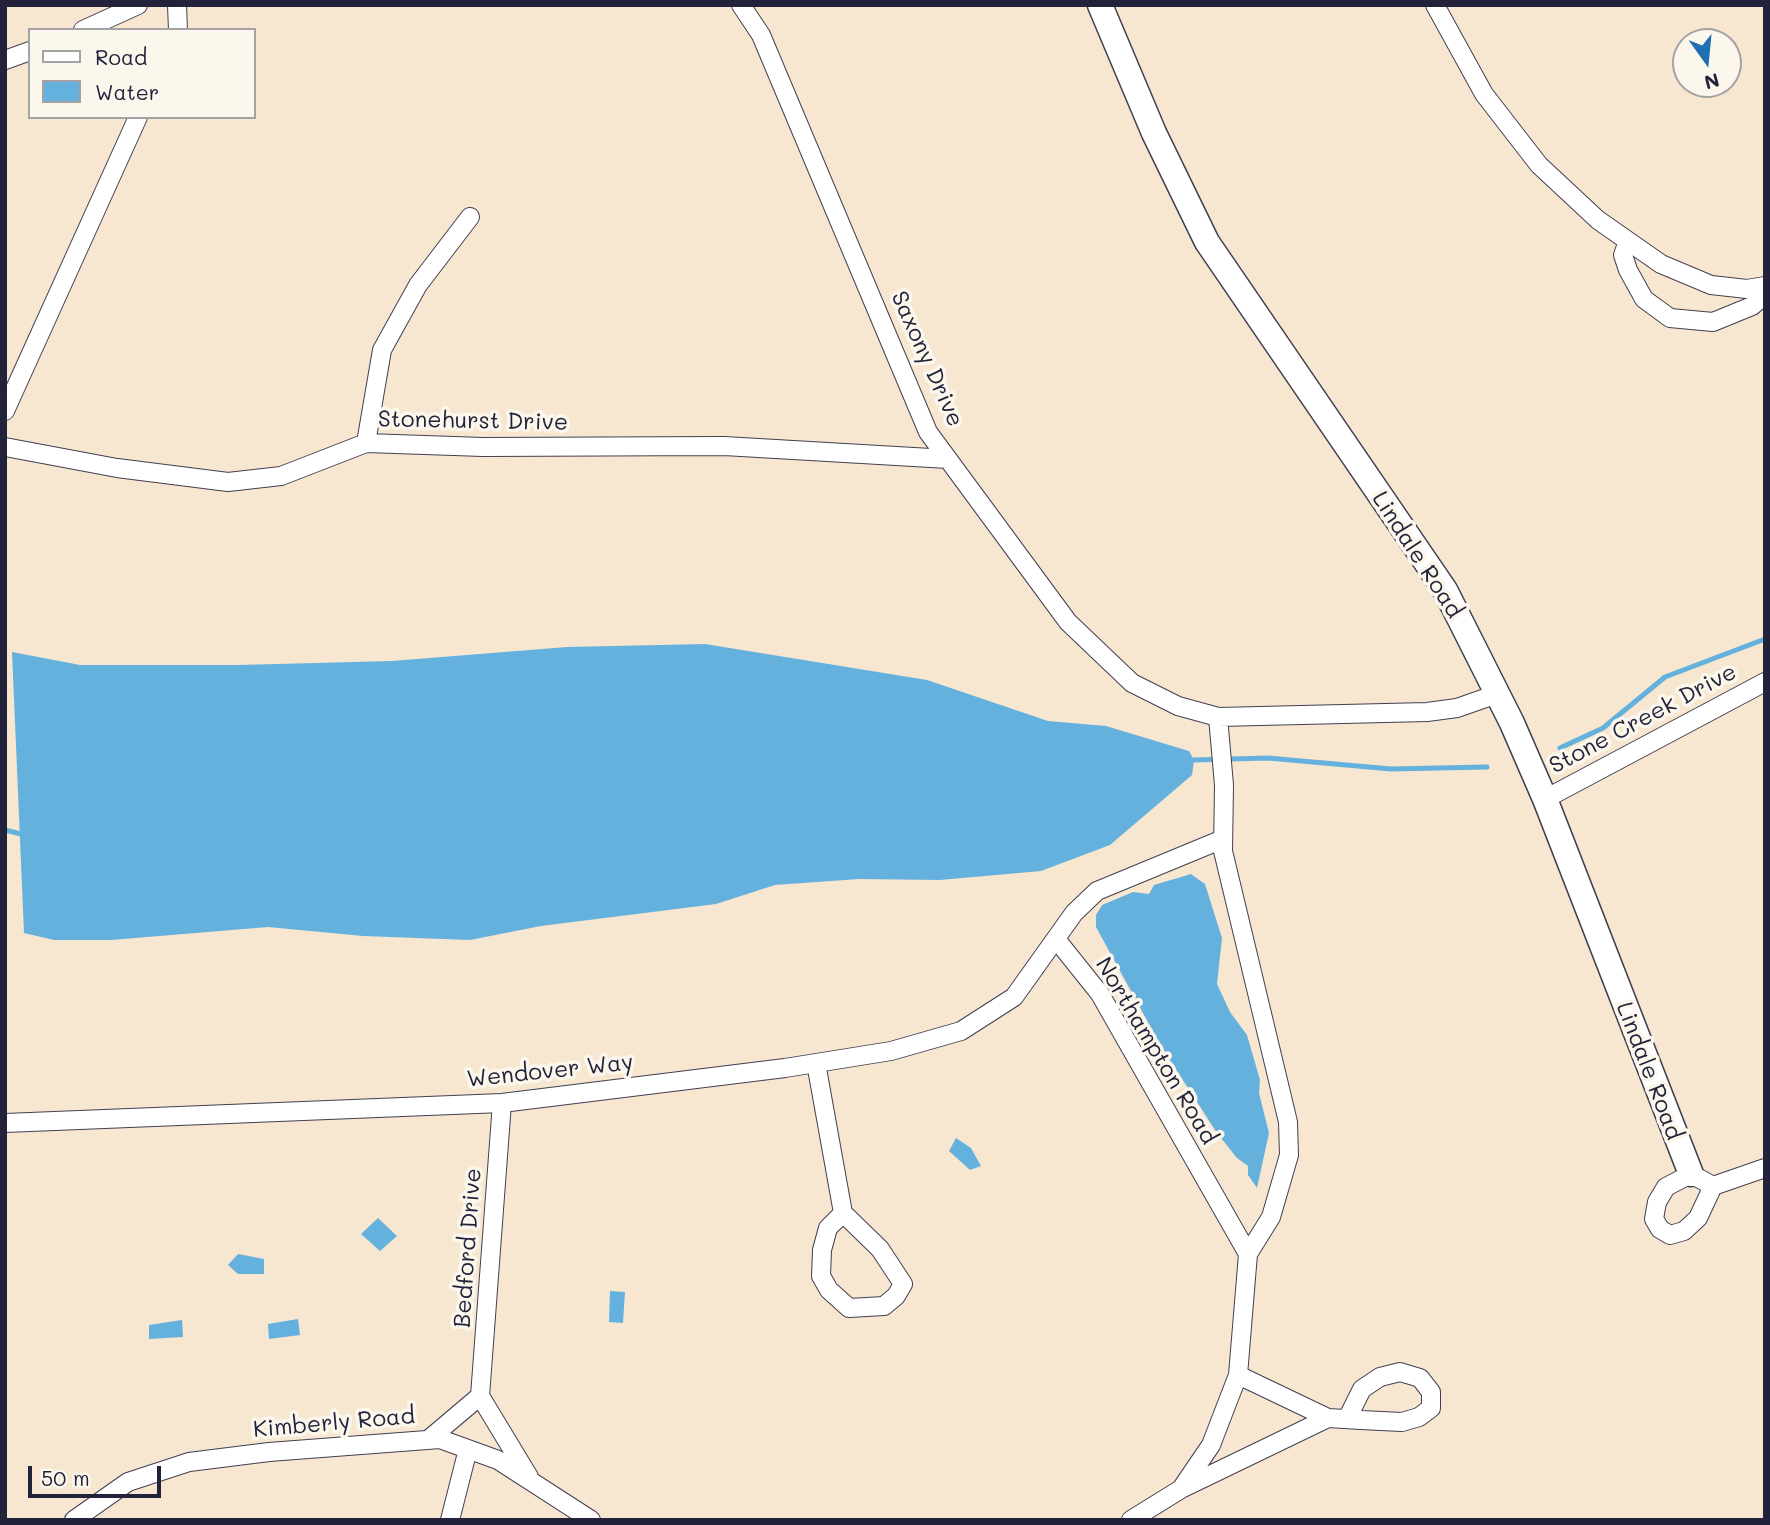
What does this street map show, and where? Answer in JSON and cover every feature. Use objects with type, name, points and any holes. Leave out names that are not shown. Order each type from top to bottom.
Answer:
[{"type":"street","points":[[87,28],[138,5]]},
{"type":"street","points":[[177,5],[178,28]]},
{"type":"street","name":"Saxony Drive","points":[[741,5],[766,45],[928,432],[1068,622],[1132,683],[1178,706],[1218,717]]},
{"type":"street","name":"Lindale Road","points":[[1100,5],[1154,133],[1207,242],[1445,590],[1545,799],[1702,1180]]},
{"type":"street","points":[[1436,5],[1484,94],[1539,165],[1598,220],[1661,264],[1711,285],[1747,289],[1765,286]]},
{"type":"street","points":[[5,60],[28,52]]},
{"type":"street","points":[[5,411],[137,119]]},
{"type":"street","points":[[366,443],[382,350],[418,285],[470,217]]},
{"type":"street","points":[[1628,241],[1623,255],[1628,270],[1644,299],[1670,318],[1713,322],[1752,306],[1765,295]]},
{"type":"street","name":"Stonehurst Drive","points":[[5,447],[117,468],[228,482],[281,476],[366,443],[484,447],[724,446],[948,459]]},
{"type":"street","name":"Stone Creek Drive","points":[[1545,799],[1765,682]]},
{"type":"street","points":[[1181,1489],[1211,1445],[1238,1375],[1248,1254],[1271,1217],[1289,1155],[1288,1122],[1223,839],[1224,785],[1218,717],[1427,712],[1457,708],[1497,694]]},
{"type":"street","points":[[1056,939],[1074,912],[1097,891],[1223,839]]},
{"type":"street","name":"Wendover Way","points":[[5,1123],[502,1102],[816,1063],[891,1051],[961,1031],[1014,997],[1056,939]]},
{"type":"street","name":"Northampton Road","points":[[1056,939],[1100,994],[1248,1254]]},
{"type":"street","points":[[816,1063],[843,1213],[880,1249],[903,1284],[896,1296],[884,1306],[849,1308],[829,1290],[821,1276],[822,1250],[828,1228],[843,1213]]},
{"type":"street","name":"Bedford Drive","points":[[480,1396],[502,1102]]},
{"type":"street","points":[[1702,1180],[1765,1168]]},
{"type":"street","points":[[1238,1375],[1328,1418],[1347,1419]]},
{"type":"street","points":[[428,1440],[480,1396],[530,1479]]},
{"type":"street","points":[[1131,1520],[1181,1489],[1328,1418]]},
{"type":"street","name":"Kimberly Road","points":[[74,1520],[128,1482],[189,1462],[269,1452],[440,1439],[498,1460],[591,1520]]},
{"type":"street","points":[[450,1520],[468,1449]]},
{"type":"water","points":[[705,644],[927,680],[1048,721],[1106,726],[1189,751],[1194,760],[1192,775],[1110,845],[1041,871],[940,880],[859,879],[775,885],[716,904],[541,926],[470,940],[363,936],[268,927],[111,940],[54,940],[24,933],[12,652],[80,665],[238,665],[392,661],[567,647]]},
{"type":"water","points":[[1191,874],[1205,884],[1222,938],[1217,984],[1230,1012],[1247,1035],[1260,1080],[1259,1093],[1269,1133],[1257,1188],[1248,1175],[1248,1166],[1237,1158],[1217,1133],[1161,1046],[1096,927],[1096,915],[1102,905],[1133,892],[1149,894],[1154,885]]},
{"type":"water","points":[[956,1138],[971,1148],[981,1166],[970,1170],[949,1151]]},
{"type":"water","points":[[378,1218],[397,1236],[380,1251],[361,1234]]},
{"type":"water","points":[[238,1254],[264,1259],[264,1274],[238,1274],[228,1265]]},
{"type":"water","points":[[610,1291],[625,1292],[623,1323],[609,1322]]},
{"type":"water","points":[[298,1319],[300,1335],[269,1339],[268,1324]]},
{"type":"water","points":[[182,1320],[183,1337],[149,1339],[149,1325]]},
{"type":"waterway","points":[[1560,748],[1603,728],[1665,677],[1765,639]]},
{"type":"waterway","points":[[1194,760],[1268,758],[1391,769],[1487,767]]},
{"type":"waterway","points":[[5,830],[21,834]]}]
